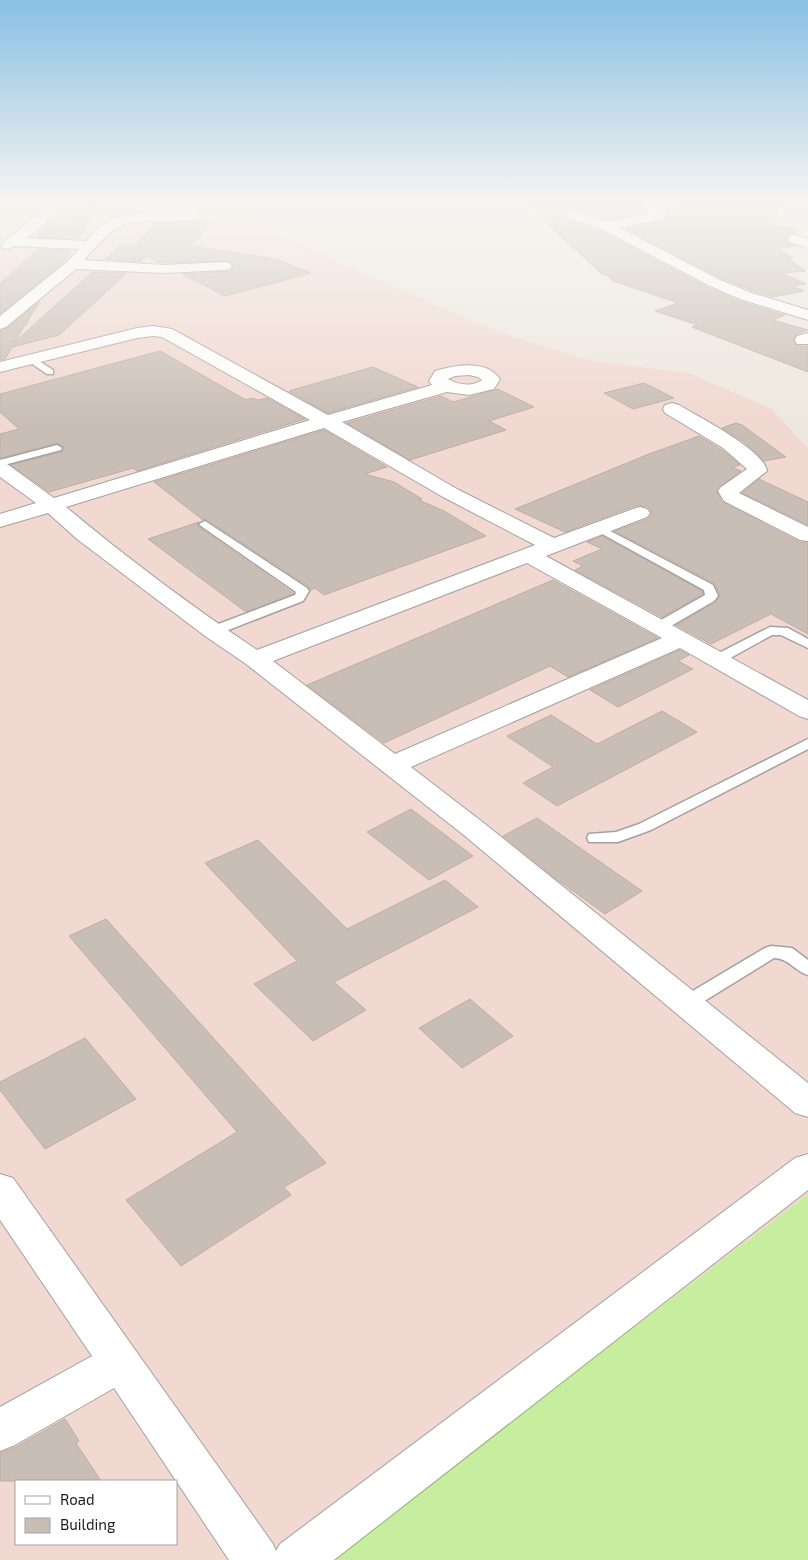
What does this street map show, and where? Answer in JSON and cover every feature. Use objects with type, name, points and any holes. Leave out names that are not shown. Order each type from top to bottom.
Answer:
[{"type":"street","points":[[0,324],[57,277]]},
{"type":"street","points":[[705,277],[746,296],[808,315]]},
{"type":"street","points":[[788,309],[808,304]]},
{"type":"street","points":[[0,368],[136,333],[160,331],[181,340],[450,493],[554,546]]},
{"type":"street","points":[[0,520],[326,421],[445,387]]},
{"type":"street","points":[[672,409],[713,434],[749,459],[757,468],[757,471],[728,490],[732,497],[808,535]]},
{"type":"street","points":[[3,472],[51,505],[85,534],[213,631],[255,659],[475,830],[808,1103]]},
{"type":"street","points":[[255,659],[640,513]]},
{"type":"street","points":[[530,556],[718,659],[808,711]]},
{"type":"street","points":[[391,766],[670,633]]},
{"type":"street","points":[[296,1560],[808,1169]]},
{"type":"street","points":[[0,1188],[257,1560]]},
{"type":"street","points":[[0,1430],[121,1362]]},
{"type":"lane","points":[[31,359],[50,372]]},
{"type":"lane","points":[[3,472],[57,448]]},
{"type":"lane","points":[[204,524],[303,590],[299,598],[213,631]]},
{"type":"lane","points":[[599,528],[709,588],[712,596],[670,633]]},
{"type":"lane","points":[[718,659],[770,631],[783,631],[808,644]]},
{"type":"lane","points":[[595,838],[618,837],[645,827],[808,743]]},
{"type":"lane","points":[[687,1003],[771,952],[780,950],[786,952],[808,969]]},
{"type":"shaded area","points":[[0,277],[371,277],[501,333],[587,360],[688,373],[770,408],[808,448],[808,1560],[0,1560]]},
{"type":"green space","points":[[808,1195],[808,1560],[329,1560]]},
{"type":"building","points":[[8,277],[46,277],[0,314],[0,284]]},
{"type":"building","points":[[87,277],[123,277],[59,335],[12,347],[5,359],[0,360],[0,331],[7,328],[40,301],[14,343]]},
{"type":"building","points":[[187,277],[297,277],[225,296]]},
{"type":"building","points":[[609,277],[688,277],[739,301],[785,315],[773,320],[808,330],[797,334],[793,339],[797,346],[808,346],[808,372],[692,327],[698,325],[655,311],[678,303],[613,281]]},
{"type":"building","points":[[719,277],[790,277],[806,284],[793,286],[804,291],[773,297]]},
{"type":"building","points":[[160,351],[246,400],[267,398],[305,419],[137,471],[133,468],[49,492],[11,465],[61,452],[63,446],[57,443],[0,458],[0,434],[19,429],[0,412],[0,394]]},
{"type":"building","points":[[373,367],[418,387],[328,413],[289,391]]},
{"type":"building","points":[[644,383],[674,398],[633,409],[604,393]]},
{"type":"building","points":[[498,389],[534,407],[489,421],[506,430],[410,460],[347,423],[441,396],[453,402]]},
{"type":"building","points":[[736,423],[742,425],[786,457],[764,461],[744,442],[722,428]]},
{"type":"building","points":[[324,430],[387,467],[365,474],[394,482],[422,499],[419,500],[444,511],[486,536],[324,595],[315,588],[311,590],[308,586],[206,519],[203,520],[154,482]]},
{"type":"building","points":[[699,436],[722,450],[740,465],[732,467],[741,471],[716,490],[722,502],[799,542],[808,543],[808,634],[771,614],[711,644],[676,625],[715,603],[720,595],[714,583],[615,531],[648,519],[652,513],[648,507],[639,505],[632,507],[565,532],[515,509],[649,454]]},
{"type":"building","points":[[759,479],[808,502],[808,525],[742,493]]},
{"type":"building","points":[[199,522],[197,524],[200,528],[294,594],[246,612],[148,539]]},
{"type":"building","points":[[602,536],[702,591],[703,594],[662,617],[575,570],[583,566],[573,561],[602,549],[587,542]]},
{"type":"building","points":[[553,580],[658,638],[568,677],[550,666],[384,743],[307,685]]},
{"type":"building","points":[[680,650],[689,655],[678,661],[693,669],[618,707],[590,690]]},
{"type":"building","points":[[662,711],[697,732],[557,806],[523,783],[553,767],[507,736],[551,715],[597,744]]},
{"type":"building","points":[[411,809],[473,856],[429,880],[367,832]]},
{"type":"building","points":[[537,818],[642,891],[605,914],[555,878],[503,836]]},
{"type":"building","points":[[258,840],[347,929],[445,880],[478,907],[334,982],[366,1010],[313,1041],[254,984],[297,961],[205,863]]},
{"type":"building","points":[[106,919],[326,1163],[284,1187],[291,1195],[181,1266],[126,1200],[237,1132],[69,936]]},
{"type":"building","points":[[470,999],[513,1036],[462,1068],[419,1028]]},
{"type":"building","points":[[85,1038],[136,1099],[45,1149],[0,1090],[0,1082]]},
{"type":"building","points":[[65,1419],[79,1441],[76,1443],[100,1480],[0,1481],[0,1453],[16,1447]]}]
